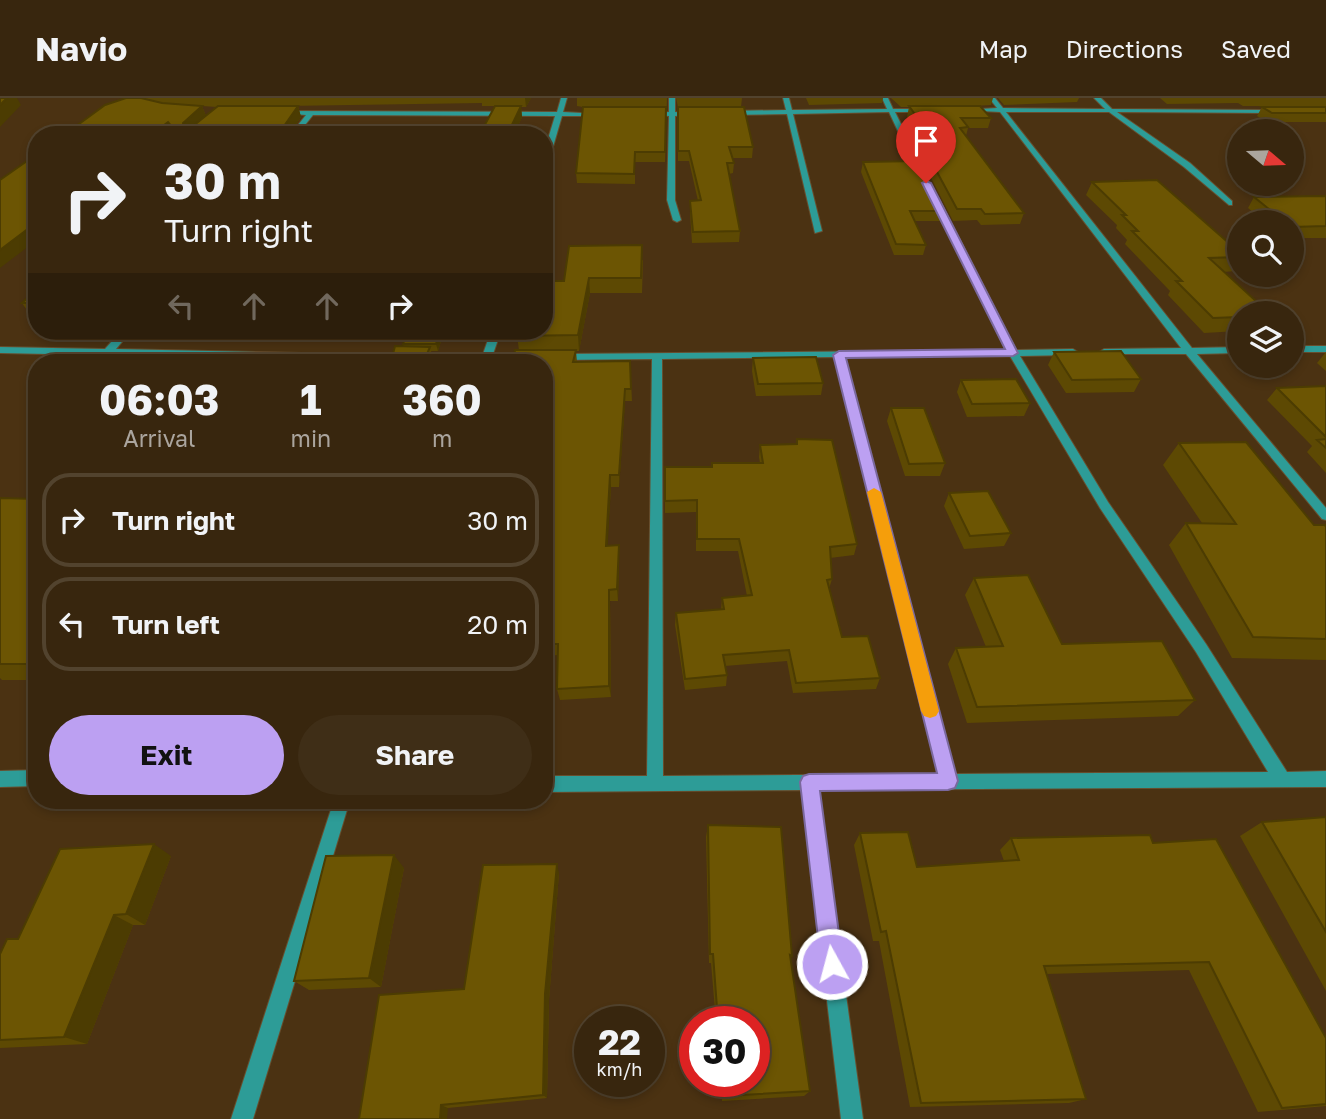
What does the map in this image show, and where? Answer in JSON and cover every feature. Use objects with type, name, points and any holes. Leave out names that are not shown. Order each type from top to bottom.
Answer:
[{"type":"street","points":[[553,133],[564,98]]},
{"type":"street","points":[[672,98],[671,200],[677,220]]},
{"type":"street","points":[[786,98],[818,231]]},
{"type":"street","points":[[885,98],[1013,353],[1104,505],[1201,648],[1282,779]]},
{"type":"street","points":[[992,98],[1189,351],[1326,516]]},
{"type":"street","points":[[1097,98],[1187,165],[1229,203]]},
{"type":"street","points":[[1217,104],[1225,111]]},
{"type":"street","points":[[324,113],[331,105]]},
{"type":"street","points":[[443,113],[447,106]]},
{"type":"street","points":[[724,113],[933,110]]},
{"type":"street","points":[[960,110],[1288,111]]},
{"type":"street","points":[[272,113],[608,114]]},
{"type":"street","points":[[301,126],[312,113]]},
{"type":"street","points":[[646,114],[711,113]]},
{"type":"street","points":[[108,352],[118,340]]},
{"type":"street","points":[[1304,349],[1326,349]]},
{"type":"street","points":[[0,350],[209,354]]},
{"type":"street","points":[[1094,352],[1227,350]]},
{"type":"street","points":[[553,358],[1080,352]]},
{"type":"street","points":[[839,355],[948,781]]},
{"type":"street","points":[[655,783],[657,357]]},
{"type":"street","points":[[0,779],[28,778]]},
{"type":"street","points":[[553,784],[1326,779]]},
{"type":"street","points":[[809,782],[852,1119]]},
{"type":"street","points":[[242,1119],[339,809]]},
{"type":"building","points":[[126,98],[141,98],[162,103],[202,106],[183,123],[184,126],[171,126],[168,122],[163,126],[76,126],[105,105]]},
{"type":"building","points":[[218,106],[298,106],[284,126],[193,126]]},
{"type":"building","points":[[495,106],[521,106],[511,126],[484,126]]},
{"type":"building","points":[[909,106],[980,106],[991,118],[961,118],[968,127],[960,128],[1024,213],[985,214],[981,209],[957,209],[930,159],[947,158]]},
{"type":"building","points":[[583,107],[666,107],[665,152],[635,152],[634,174],[576,173]]},
{"type":"building","points":[[678,107],[744,107],[753,147],[729,147],[734,163],[727,163],[740,231],[693,232],[690,201],[701,200],[689,151],[678,151]]},
{"type":"building","points":[[1262,107],[1326,107],[1326,113],[1272,113]]},
{"type":"building","points":[[28,160],[28,229],[0,250],[0,180]]},
{"type":"building","points":[[917,161],[943,211],[910,211],[926,245],[896,244],[863,162]]},
{"type":"building","points":[[1157,180],[1227,241],[1227,257],[1209,258],[1227,274],[1227,287],[1241,287],[1256,301],[1227,301],[1227,317],[1213,318],[1176,281],[1182,281],[1132,231],[1138,231],[1122,215],[1126,215],[1092,182]]},
{"type":"building","points":[[1326,196],[1326,226],[1304,227],[1304,210],[1270,210],[1254,197]]},
{"type":"building","points":[[642,245],[641,278],[589,278],[578,335],[553,335],[553,281],[564,281],[569,246]]},
{"type":"building","points":[[405,340],[437,340],[436,344],[403,344]]},
{"type":"building","points":[[395,346],[430,347],[427,354],[393,354]]},
{"type":"building","points":[[515,350],[576,350],[573,362],[630,361],[631,389],[625,389],[619,475],[610,475],[606,546],[619,545],[617,589],[609,590],[609,686],[557,689],[558,644],[553,644],[553,354],[514,354]]},
{"type":"building","points":[[1121,351],[1141,379],[1072,380],[1054,352]]},
{"type":"building","points":[[816,357],[823,383],[758,384],[753,358]]},
{"type":"building","points":[[1016,379],[1030,403],[972,404],[961,380]]},
{"type":"building","points":[[1326,386],[1326,437],[1277,388]]},
{"type":"building","points":[[891,408],[924,408],[945,463],[909,464]]},
{"type":"building","points":[[797,439],[832,440],[857,544],[830,547],[832,579],[827,580],[842,637],[868,636],[880,678],[796,683],[789,650],[723,655],[727,675],[685,679],[676,613],[724,609],[722,598],[752,595],[739,539],[697,539],[697,500],[665,501],[665,467],[763,463],[760,445],[797,444]]},
{"type":"building","points":[[1326,439],[1326,448],[1317,440]]},
{"type":"building","points":[[1246,442],[1314,525],[1326,527],[1326,639],[1253,637],[1186,523],[1236,524],[1179,443]]},
{"type":"building","points":[[988,491],[1011,533],[970,536],[949,493]]},
{"type":"building","points":[[0,498],[28,499],[28,664],[0,664]]},
{"type":"building","points":[[1028,575],[1062,644],[1162,641],[1195,700],[977,707],[956,648],[1003,646],[974,578]]},
{"type":"building","points":[[1326,817],[1326,932],[1262,822]]},
{"type":"building","points":[[708,825],[781,827],[792,956],[790,955],[810,1091],[770,1093],[770,1006],[717,1006],[713,954],[710,954]]},
{"type":"building","points":[[908,832],[917,867],[1019,860],[1011,838],[1150,835],[1153,843],[1216,839],[1326,1038],[1326,1104],[1282,1108],[1209,962],[1044,966],[1086,1099],[921,1103],[886,931],[881,932],[860,833]]},
{"type":"building","points":[[154,844],[126,914],[114,915],[64,1037],[0,1040],[0,954],[7,939],[18,939],[60,849]]},
{"type":"building","points":[[394,855],[369,978],[294,981],[326,856]]},
{"type":"building","points":[[557,864],[545,994],[543,1095],[441,1105],[440,1119],[359,1119],[379,995],[464,989],[483,865]]},
{"type":"slow traffic","points":[[874,492],[930,711]]},
{"type":"route","points":[[832,964],[809,782],[948,781],[839,355],[1013,353],[926,183]]}]
